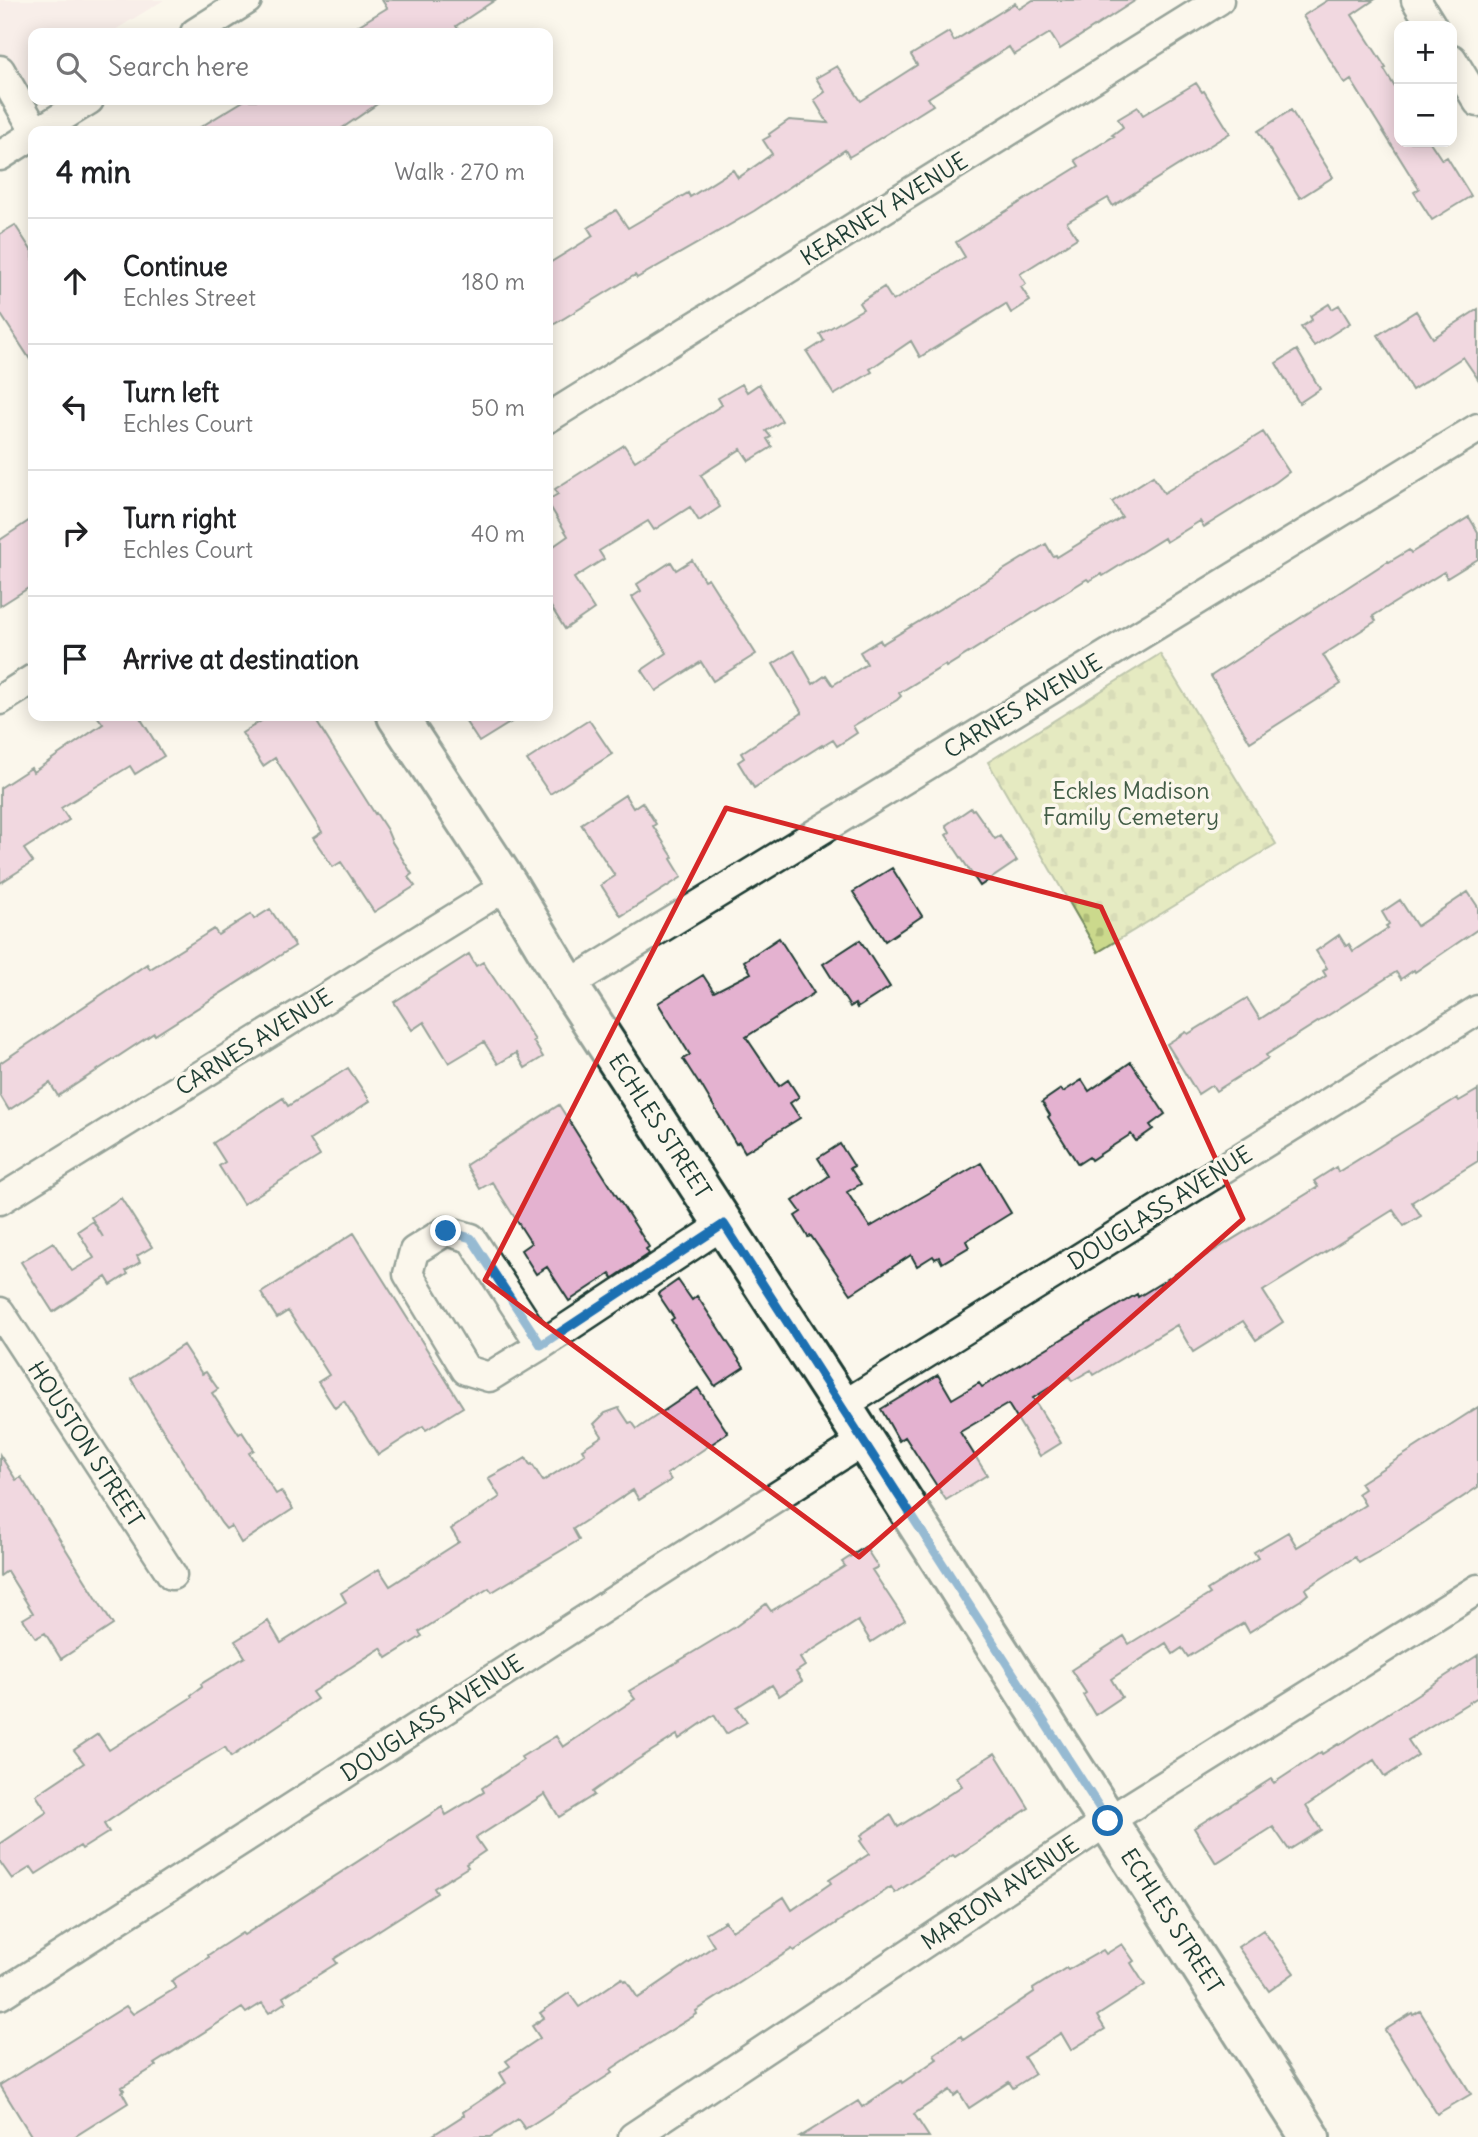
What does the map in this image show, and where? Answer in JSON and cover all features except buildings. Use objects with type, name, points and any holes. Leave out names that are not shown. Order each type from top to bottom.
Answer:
[{"type":"street","points":[[203,28],[247,0]]},
{"type":"street","name":"KEARNEY AVENUE","points":[[553,415],[1219,0]]},
{"type":"street","points":[[1416,0],[1429,21]]},
{"type":"street","points":[[1457,67],[1478,102]]},
{"type":"street","points":[[0,70],[33,126]]},
{"type":"street","points":[[46,126],[81,105]]},
{"type":"street","points":[[0,156],[28,137]]},
{"type":"street","name":"CARNES AVENUE","points":[[568,985],[1478,428]]},
{"type":"street","points":[[0,700],[28,682]]},
{"type":"street","name":"ECHLES STREET","points":[[400,721],[508,884],[568,985],[864,1440],[1310,2137]]},
{"type":"street","name":"CARNES AVENUE","points":[[0,1200],[508,884]]},
{"type":"street","name":"DOUGLASS AVENUE","points":[[842,1406],[1478,1010]]},
{"type":"street","points":[[541,1345],[471,1238],[446,1231],[414,1251],[408,1274],[466,1370],[489,1377],[541,1345],[724,1224]]},
{"type":"street","name":"HOUSTON STREET","points":[[0,1312],[172,1576]]},
{"type":"street","name":"DOUGLASS AVENUE","points":[[0,1995],[864,1440]]},
{"type":"street","name":"MARION AVENUE","points":[[634,2137],[1108,1821],[1478,1589]]},
{"type":"highlighted area","points":[[726,808],[1101,907],[1243,1219],[859,1557],[485,1280]]},
{"type":"shaded area","points":[[0,0],[164,0],[118,28],[28,28],[28,84],[0,101]]},
{"type":"green space","name":"Eckles Madison Family Cemetery","points":[[1160,654],[1276,844],[1098,952],[988,762]]},
{"type":"route","points":[[446,1231],[471,1238],[541,1345],[724,1224],[1108,1821]]}]
